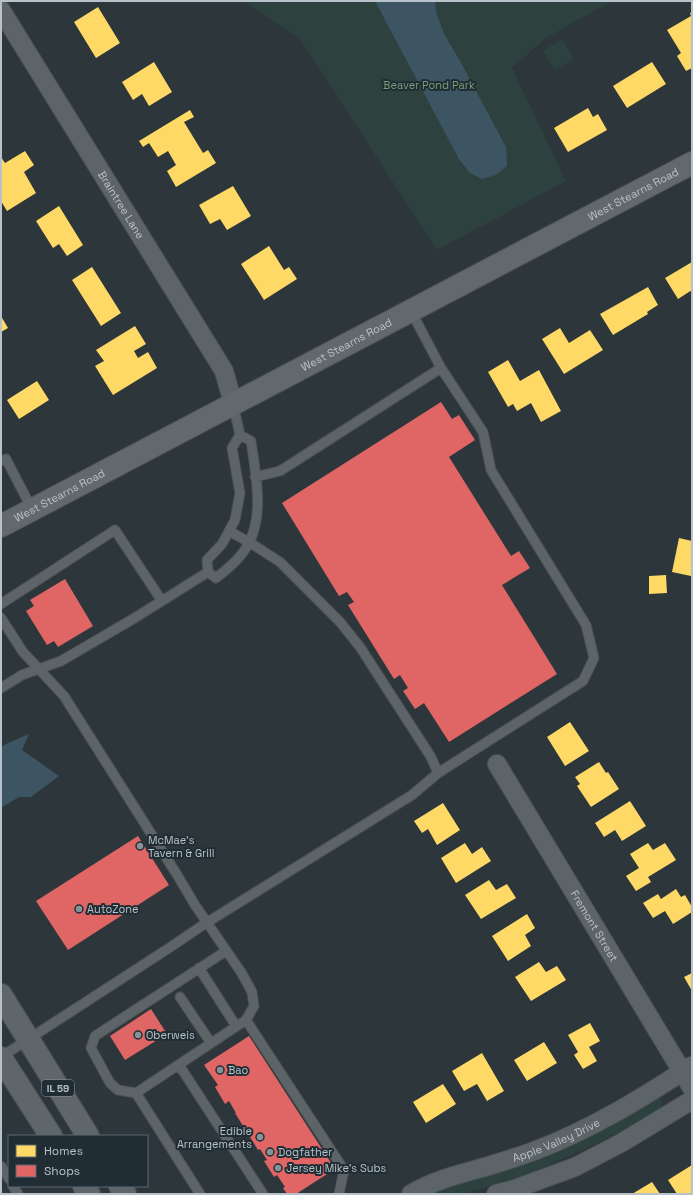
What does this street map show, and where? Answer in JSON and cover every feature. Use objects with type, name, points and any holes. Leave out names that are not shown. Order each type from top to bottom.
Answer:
[{"type":"main road","name":"West Stearns Road","points":[[1,526],[692,163]]},
{"type":"main road","name":"IL 59","points":[[1,995],[87,1135]]},
{"type":"main road","name":"IL 59","points":[[1,1058],[50,1135]]},
{"type":"street","name":"Braintree Lane","points":[[1,10],[224,371],[233,404]]},
{"type":"street","name":"Fremont Street","points":[[497,764],[687,1068],[692,1088]]},
{"type":"street","name":"Apple Valley Drive","points":[[411,1194],[420,1188],[446,1178],[534,1150],[574,1134],[624,1107],[687,1068]]},
{"type":"street","points":[[496,1194],[515,1189],[575,1167],[692,1100]]},
{"type":"lane","points":[[1,1058],[169,948],[206,922],[412,795],[438,773],[583,681],[594,658],[586,625],[490,470],[483,432],[441,368],[411,311]]},
{"type":"lane","points":[[256,477],[280,471],[441,368]]},
{"type":"lane","points":[[233,404],[240,435],[232,448],[240,493],[235,520],[222,544],[207,560],[208,572],[216,578],[242,554],[249,542],[254,528],[258,507],[251,441],[240,435]]},
{"type":"lane","points":[[1,461],[6,459],[32,509]]},
{"type":"lane","points":[[1,604],[115,530],[162,601]]},
{"type":"lane","points":[[229,531],[280,562],[352,635],[431,757],[438,773]]},
{"type":"lane","points":[[1,687],[38,668],[61,661],[208,572]]},
{"type":"lane","points":[[1,618],[24,652],[64,696],[206,922],[226,951],[240,972],[252,992],[254,1006],[246,1020],[136,1093],[118,1090],[110,1083],[91,1048],[95,1036],[226,951]]},
{"type":"lane","points":[[199,968],[236,1026]]},
{"type":"lane","points":[[180,997],[211,1043]]},
{"type":"lane","points":[[246,1020],[344,1170],[339,1194]]},
{"type":"lane","points":[[179,1064],[263,1194]]},
{"type":"lane","points":[[136,1093],[200,1194]]},
{"type":"lane","points":[[1,1166],[8,1177]]},
{"type":"green space","name":"Beaver Pond Park","points":[[244,1],[612,1],[546,38],[512,68],[566,181],[437,250],[300,39]]},
{"type":"green space","points":[[562,39],[574,59],[554,70],[543,51]]},
{"type":"green space","points":[[656,1098],[660,1099],[662,1104],[659,1109],[610,1137],[547,1166],[508,1181],[461,1194],[430,1194]]},
{"type":"water","points":[[375,1],[435,1],[436,12],[444,34],[506,147],[507,166],[496,175],[482,179],[470,173],[459,159]]},
{"type":"water","points":[[29,734],[22,750],[59,776],[31,797],[19,797],[1,808],[1,747]]},
{"type":"building: Homes","points":[[98,7],[120,43],[96,58],[74,22]]},
{"type":"building: Homes","points":[[692,12],[692,68],[686,71],[677,56],[681,53],[667,30],[691,16],[690,13]]},
{"type":"building: Homes","points":[[154,62],[172,92],[149,106],[142,94],[133,100],[122,82]]},
{"type":"building: Homes","points":[[652,62],[666,84],[627,108],[613,86]]},
{"type":"building: Homes","points":[[588,108],[593,117],[598,114],[607,130],[568,152],[554,128]]},
{"type":"building: Homes","points":[[190,110],[194,117],[184,122],[203,153],[208,150],[216,163],[176,187],[167,171],[176,165],[168,151],[158,157],[149,143],[143,147],[139,141]]},
{"type":"building: Homes","points":[[25,151],[34,165],[24,172],[36,193],[7,211],[1,201],[1,157],[5,163]]},
{"type":"building: Homes","points":[[233,186],[251,216],[227,230],[220,219],[210,224],[199,205]]},
{"type":"building: Homes","points":[[59,206],[83,245],[67,256],[59,244],[53,248],[36,221]]},
{"type":"building: Homes","points":[[269,246],[284,270],[289,267],[297,279],[264,300],[241,264]]},
{"type":"building: Homes","points":[[692,262],[692,290],[678,299],[665,278]]},
{"type":"building: Homes","points":[[92,267],[121,313],[101,326],[72,280]]},
{"type":"building: Homes","points":[[648,287],[658,305],[647,312],[648,314],[613,335],[600,314]]},
{"type":"building: Homes","points":[[1,316],[8,328],[1,332]]},
{"type":"building: Homes","points":[[135,326],[146,344],[134,351],[138,358],[148,352],[157,368],[113,395],[95,366],[104,361],[96,350]]},
{"type":"building: Homes","points":[[560,328],[569,343],[590,330],[603,350],[564,374],[542,339]]},
{"type":"building: Homes","points":[[508,360],[520,381],[539,370],[561,411],[541,422],[531,403],[517,411],[513,404],[508,407],[488,372]]},
{"type":"building: Homes","points":[[37,381],[49,400],[19,419],[7,400]]},
{"type":"building: Homes","points":[[679,538],[692,541],[691,576],[672,572]]},
{"type":"building: Homes","points":[[666,575],[667,593],[649,594],[649,576]]},
{"type":"building: Homes","points":[[570,722],[589,751],[565,766],[547,737]]},
{"type":"building: Homes","points":[[599,762],[606,773],[608,772],[619,789],[591,807],[577,786],[580,784],[575,777]]},
{"type":"building: Homes","points":[[630,801],[646,826],[622,841],[615,830],[604,837],[595,823]]},
{"type":"building: Homes","points":[[443,803],[460,830],[437,845],[428,829],[422,833],[414,821]]},
{"type":"building: Homes","points":[[465,843],[472,854],[482,847],[491,861],[456,883],[441,858]]},
{"type":"building: Homes","points":[[648,843],[653,850],[665,843],[676,860],[648,877],[651,882],[636,891],[626,876],[639,868],[630,854]]},
{"type":"building: Homes","points":[[489,880],[496,890],[507,884],[516,898],[481,919],[465,895]]},
{"type":"building: Homes","points":[[676,889],[681,897],[685,895],[692,907],[692,912],[673,924],[665,911],[653,918],[643,903],[658,894],[661,899]]},
{"type":"building: Homes","points":[[527,914],[535,928],[525,935],[531,946],[508,961],[492,936]]},
{"type":"building: Homes","points":[[539,962],[546,972],[557,966],[566,980],[531,1001],[515,977]]},
{"type":"building: Homes","points":[[692,973],[692,991],[684,977]]},
{"type":"building: Homes","points":[[590,1023],[600,1041],[589,1047],[597,1061],[583,1069],[574,1055],[578,1052],[568,1035]]},
{"type":"building: Homes","points":[[544,1042],[557,1063],[527,1081],[514,1060]]},
{"type":"building: Homes","points":[[482,1053],[504,1091],[487,1101],[477,1084],[464,1091],[452,1071]]},
{"type":"building: Homes","points":[[443,1084],[456,1104],[426,1123],[413,1102]]},
{"type":"building: Homes","points":[[692,1165],[692,1193],[677,1194],[668,1180]]},
{"type":"building: Homes","points":[[652,1182],[660,1194],[632,1194]]},
{"type":"building: Shops","points":[[441,402],[452,419],[459,415],[475,440],[449,457],[511,556],[519,551],[530,568],[502,585],[557,674],[449,742],[424,703],[415,709],[403,691],[408,688],[400,675],[394,679],[348,605],[354,602],[347,592],[339,596],[282,503]]},
{"type":"building: Shops","points":[[65,579],[93,626],[58,647],[54,641],[47,645],[26,611],[34,606],[30,600]]},
{"type":"building: Shops","points":[[138,836],[169,885],[68,950],[36,901]]},
{"type":"building: Shops","name":"Oberweis","points":[[151,1009],[167,1034],[125,1060],[110,1036]]},
{"type":"building: Shops","points":[[249,1036],[335,1169],[296,1194],[287,1194],[283,1188],[285,1187],[277,1175],[274,1177],[264,1161],[267,1160],[260,1149],[258,1150],[229,1101],[225,1104],[215,1087],[218,1085],[204,1065]]},
{"type":"place","name":"McMae's Tavern & Grill","points":[[140,846]]},
{"type":"place","name":"AutoZone","points":[[79,909]]},
{"type":"place","name":"Oberweis","points":[[138,1035]]},
{"type":"place","name":"Bao","points":[[220,1070]]},
{"type":"place","name":"Edible Arrangements","points":[[260,1137]]},
{"type":"place","name":"Dogfather","points":[[270,1152]]},
{"type":"place","name":"Jersey Mike's Subs","points":[[278,1168]]}]
